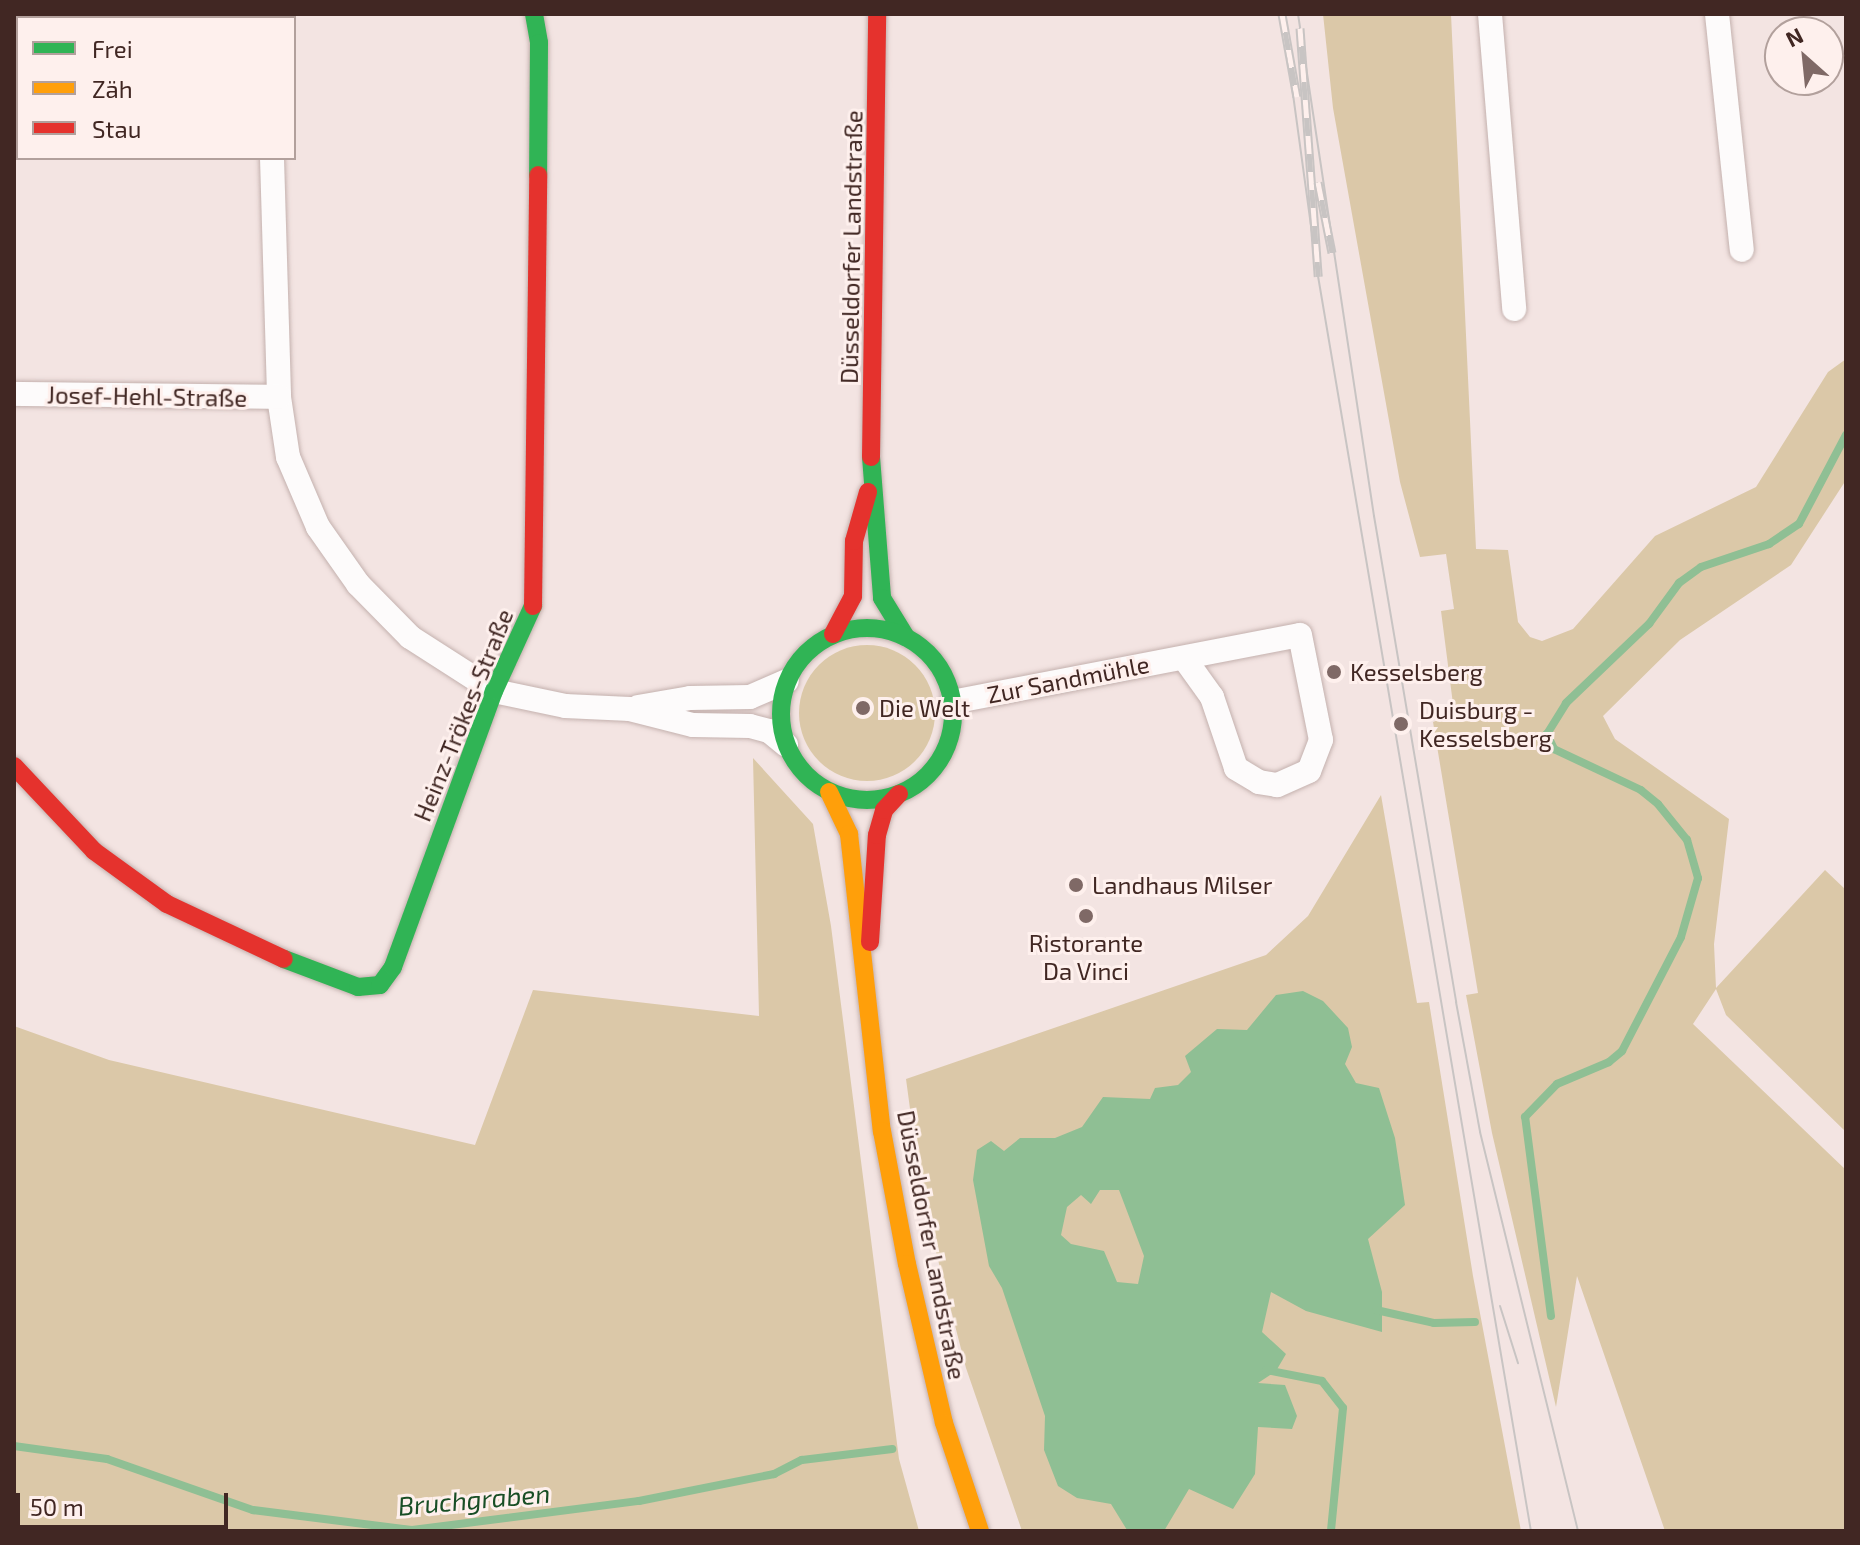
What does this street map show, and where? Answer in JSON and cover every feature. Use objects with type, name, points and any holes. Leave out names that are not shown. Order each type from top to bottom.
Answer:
[{"type":"main road","name":"Heinz-Trökes-Straße","points":[[14,766],[94,851],[167,904],[262,951],[358,987],[380,985],[393,967],[494,691],[534,604],[539,43],[534,14]]},
{"type":"main road","name":"Düsseldorfer Landstraße","points":[[877,14],[871,480],[881,535],[882,598],[906,637]]},
{"type":"main road","name":"Düsseldorfer Landstraße","points":[[833,634],[853,596],[854,541],[871,480]]},
{"type":"main road","points":[[866,627],[906,637],[937,663],[952,702],[949,740],[941,757],[916,785],[899,794],[861,800],[829,792],[804,773],[786,745],[780,713],[787,681],[806,653],[833,634],[866,627]]},
{"type":"main road","name":"Düsseldorfer Landstraße","points":[[829,792],[849,834],[853,900],[867,962],[882,1131],[907,1264],[944,1423],[980,1531]]},
{"type":"main road","name":"Düsseldorfer Landstraße","points":[[867,962],[877,895],[877,835],[884,810],[899,794]]},
{"type":"street","points":[[1490,14],[1514,309]]},
{"type":"street","points":[[1717,14],[1742,250]]},
{"type":"street","points":[[272,160],[279,397],[288,457],[318,527],[358,584],[410,637],[494,691],[565,706],[630,709],[693,725],[750,726],[769,731],[786,745]]},
{"type":"street","name":"Josef-Hehl-Straße","points":[[14,394],[279,397]]},
{"type":"street","name":"Zur Sandmühle","points":[[952,702],[1300,635],[1321,740],[1309,771],[1277,785],[1259,782],[1236,768],[1212,697],[1184,658]]},
{"type":"street","points":[[630,709],[690,698],[750,697],[787,681]]},
{"type":"shaded area","points":[[1323,14],[1451,14],[1476,549],[1508,550],[1518,622],[1530,637],[1542,641],[1573,629],[1655,536],[1756,487],[1828,372],[1846,359],[1846,480],[1791,565],[1680,640],[1603,716],[1615,739],[1729,819],[1714,944],[1716,988],[1825,870],[1846,890],[1846,1132],[1726,1015],[1716,989],[1693,1024],[1846,1170],[1846,1531],[1665,1531],[1577,1276],[1556,1407],[1492,1133],[1466,995],[1478,993],[1433,722],[1447,717],[1453,704],[1441,611],[1454,609],[1446,554],[1420,557],[1400,482],[1333,108]]},
{"type":"shaded area","points":[[867,645],[893,650],[915,665],[930,687],[935,713],[930,739],[915,761],[893,776],[867,781],[841,776],[819,761],[804,739],[799,713],[804,687],[819,665],[841,650]]},
{"type":"shaded area","points":[[753,758],[813,824],[831,926],[899,1459],[919,1531],[14,1531],[14,1026],[109,1060],[475,1145],[533,990],[759,1016]]},
{"type":"shaded area","points":[[1381,795],[1417,1003],[1429,1002],[1473,1276],[1521,1531],[1022,1531],[966,1368],[922,1198],[906,1079],[1266,955],[1308,916]]},
{"type":"shaded area","points":[[1303,991],[1323,1001],[1348,1028],[1352,1047],[1345,1064],[1356,1083],[1379,1088],[1395,1138],[1405,1205],[1368,1239],[1382,1292],[1382,1332],[1306,1311],[1271,1292],[1262,1332],[1286,1354],[1276,1371],[1258,1383],[1285,1385],[1297,1416],[1292,1429],[1258,1427],[1255,1474],[1233,1509],[1189,1489],[1164,1531],[1127,1530],[1111,1504],[1077,1498],[1058,1486],[1044,1450],[1045,1416],[1002,1288],[989,1266],[973,1180],[977,1150],[991,1141],[1004,1151],[1020,1138],[1055,1138],[1082,1127],[1103,1097],[1150,1099],[1155,1088],[1178,1085],[1191,1072],[1185,1056],[1217,1029],[1247,1030],[1276,995]],"holes":[[[1100,1190],[1119,1190],[1144,1256],[1138,1284],[1117,1282],[1104,1251],[1071,1244],[1061,1235],[1067,1207],[1081,1195],[1091,1204]]]},
{"type":"waterway","points":[[1551,1316],[1525,1117],[1557,1084],[1609,1062],[1622,1051],[1681,937],[1698,878],[1687,840],[1658,804],[1641,790],[1554,749],[1547,734],[1566,703],[1649,624],[1679,583],[1701,567],[1769,544],[1799,524],[1846,435]]},
{"type":"waterway","points":[[1376,1310],[1434,1323],[1475,1322]]},
{"type":"waterway","points":[[1266,1370],[1322,1381],[1343,1408],[1331,1531]]},
{"type":"waterway","name":"Bruchgraben","points":[[14,1446],[107,1459],[253,1510],[412,1530],[639,1501],[774,1474],[802,1460],[892,1449]]},
{"type":"tram line","points":[[1282,14],[1318,276],[1531,1531]]},
{"type":"tram line","points":[[1298,14],[1374,516],[1456,1002],[1480,1132],[1578,1531]]},
{"type":"tram line","points":[[1500,1306],[1518,1363]]},
{"type":"railway","points":[[1282,14],[1297,97]]},
{"type":"railway","points":[[1300,28],[1318,276]]},
{"type":"railway","points":[[1318,182],[1332,253]]},
{"type":"traffic: fast","points":[[534,14],[539,43],[538,175]]},
{"type":"traffic: fast","points":[[871,457],[882,598],[906,637]]},
{"type":"traffic: fast","points":[[284,959],[358,987],[380,985],[393,967],[494,691],[533,606]]},
{"type":"traffic: fast","points":[[867,628],[900,634],[928,653],[947,681],[953,714],[947,747],[928,775],[900,794],[867,800],[834,794],[806,775],[787,747],[781,714],[787,681],[806,653],[834,634],[867,628]]},
{"type":"traffic: slow","points":[[829,792],[849,834],[882,1131],[907,1264],[944,1423],[980,1531]]},
{"type":"traffic: jam","points":[[871,457],[877,14]]},
{"type":"traffic: jam","points":[[533,606],[538,175]]},
{"type":"traffic: jam","points":[[833,634],[853,596],[854,541],[868,492]]},
{"type":"traffic: jam","points":[[14,766],[94,851],[167,904],[284,959]]},
{"type":"traffic: jam","points":[[870,942],[877,835],[884,810],[899,794]]},
{"type":"place","name":"Kesselsberg","points":[[1334,672]]},
{"type":"place","name":"Die Welt","points":[[863,708]]},
{"type":"place","name":"Duisburg - Kesselsberg","points":[[1401,724]]},
{"type":"place","name":"Landhaus Milser","points":[[1076,885]]},
{"type":"place","name":"Ristorante Da Vinci","points":[[1086,916]]}]
